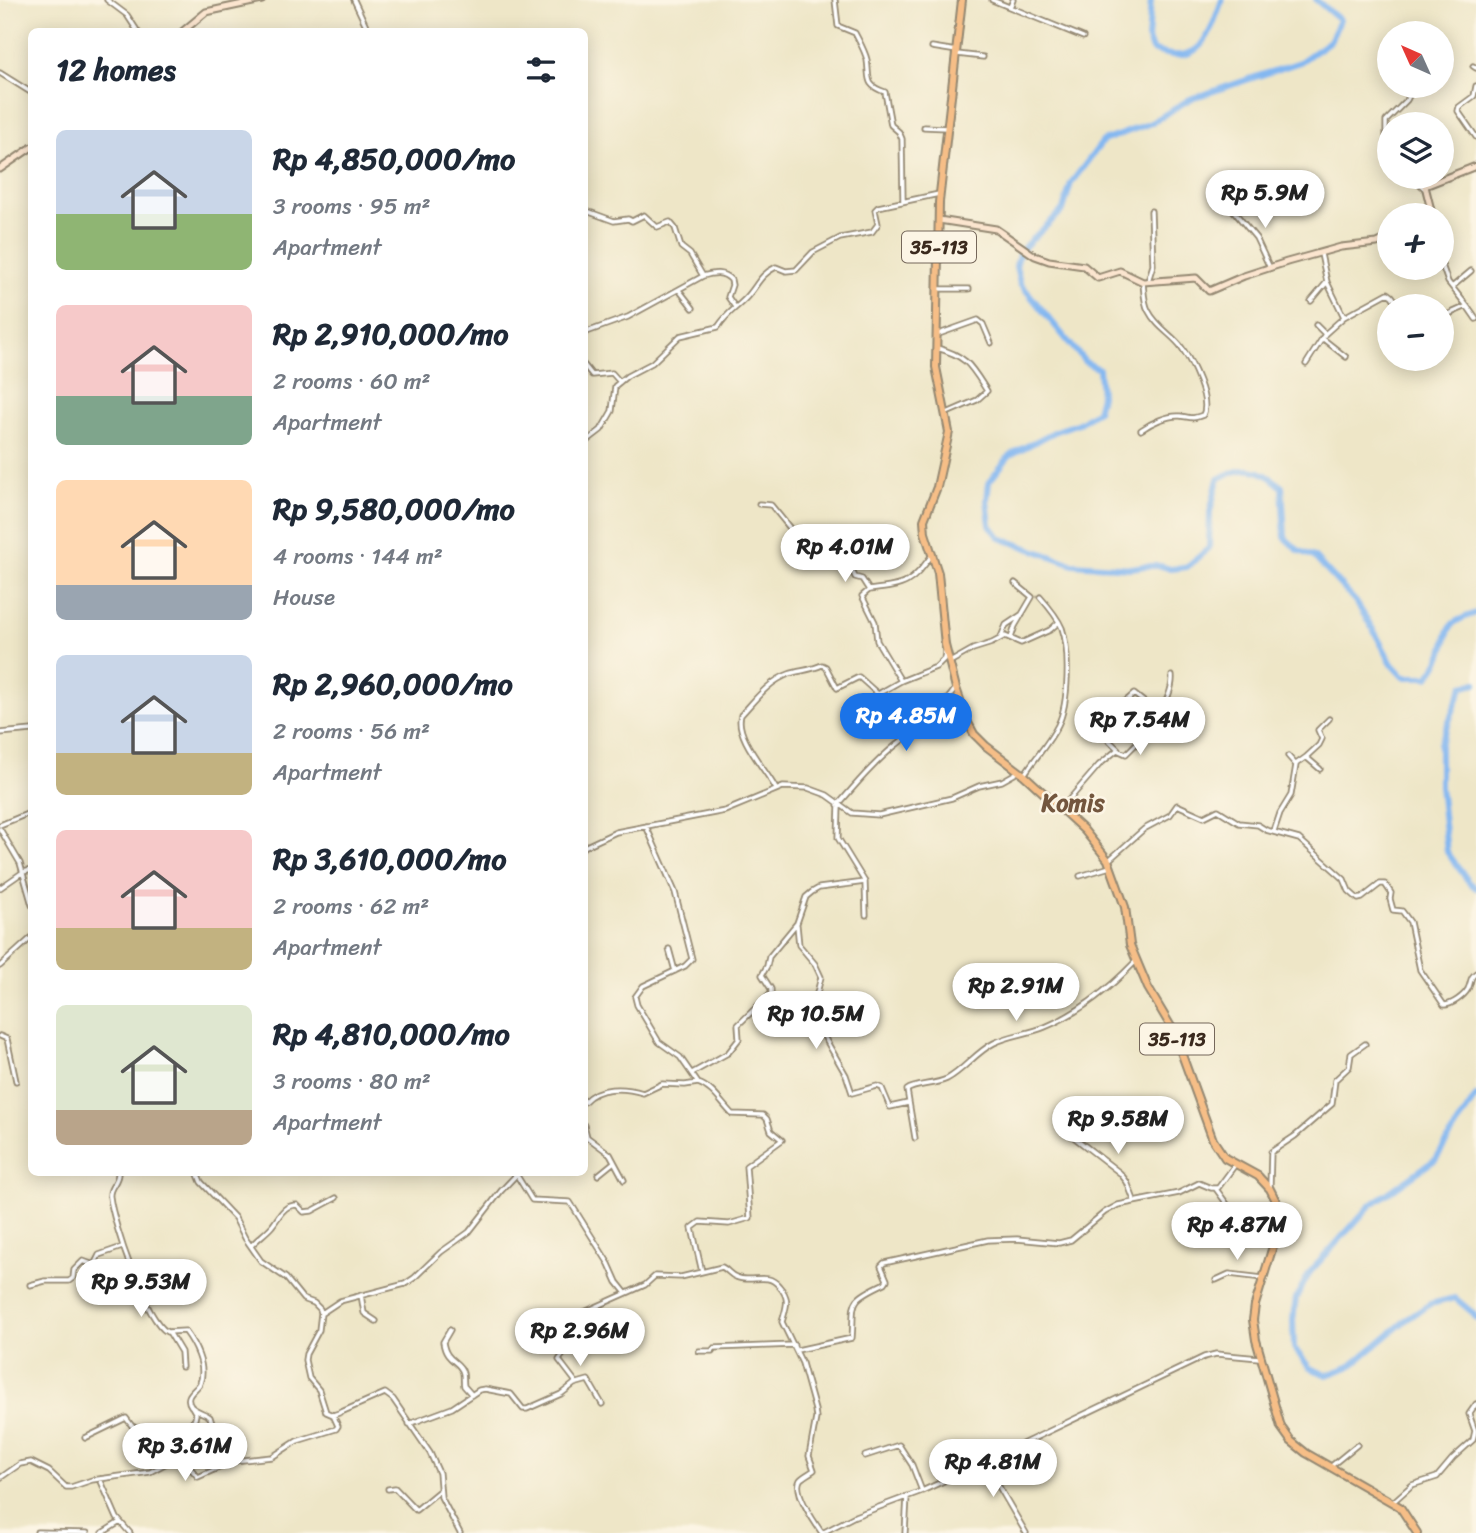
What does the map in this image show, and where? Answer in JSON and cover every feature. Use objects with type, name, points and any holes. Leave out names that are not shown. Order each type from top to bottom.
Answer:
[{"type":"main road","name":"35-113","points":[[962,0],[939,194],[937,375],[949,437],[935,492],[926,512],[925,533],[942,595],[945,645],[949,662],[974,734],[1084,830],[1110,863],[1125,906],[1130,945],[1148,988],[1174,1030],[1213,1140],[1225,1158],[1258,1176],[1270,1189]]},
{"type":"main road","points":[[1270,1189],[1277,1203],[1277,1233],[1253,1320],[1280,1427],[1296,1446],[1400,1507],[1417,1533]]},
{"type":"street","points":[[107,0],[127,15],[135,28]]},
{"type":"street","points":[[187,28],[206,12],[262,0]]},
{"type":"street","points":[[354,0],[367,28]]},
{"type":"street","points":[[835,0],[838,26],[856,33],[866,58],[869,82],[873,87],[885,92],[891,125],[900,133],[903,156],[902,201]]},
{"type":"street","points":[[992,0],[1083,37]]},
{"type":"street","points":[[1010,6],[1013,0]]},
{"type":"street","points":[[932,47],[982,57]]},
{"type":"street","points":[[0,73],[28,90]]},
{"type":"street","points":[[1476,86],[1474,96],[1458,111],[1476,137]]},
{"type":"street","points":[[1395,112],[1407,98]]},
{"type":"street","points":[[924,127],[947,128]]},
{"type":"street","points":[[0,169],[28,150]]},
{"type":"street","points":[[1454,174],[1476,166]]},
{"type":"street","points":[[588,440],[601,430],[614,407],[613,388],[652,363],[680,336],[718,327],[726,314],[748,296],[757,281],[772,269],[776,267],[786,271],[796,270],[813,252],[840,238],[872,232],[878,224],[876,208],[939,194]]},
{"type":"street","points":[[1232,209],[1256,238],[1270,268]]},
{"type":"street","points":[[588,211],[617,221],[632,221],[644,215],[657,227],[670,222],[675,228],[681,247],[690,253],[703,276]]},
{"type":"street","points":[[1141,430],[1154,421],[1181,416],[1191,419],[1203,415],[1205,411],[1204,393],[1182,349],[1160,328],[1145,301],[1145,283],[1153,265],[1152,211]]},
{"type":"street","points":[[939,220],[992,228],[1049,261],[1084,266],[1098,278],[1120,271],[1145,283],[1196,278],[1210,291],[1244,276],[1321,253],[1348,246],[1377,243]]},
{"type":"street","points":[[1321,253],[1326,282],[1344,317]]},
{"type":"street","points":[[1452,287],[1471,271]]},
{"type":"street","points":[[588,332],[628,317],[703,276],[720,274],[730,278],[732,285],[728,296],[735,307]]},
{"type":"street","points":[[1447,280],[1476,319]]},
{"type":"street","points":[[1311,301],[1326,282]]},
{"type":"street","points":[[679,289],[693,308]]},
{"type":"street","points":[[937,289],[970,289]]},
{"type":"street","points":[[1306,364],[1324,336],[1344,317],[1377,299]]},
{"type":"street","points":[[1454,312],[1467,306]]},
{"type":"street","points":[[936,335],[978,320],[983,324],[991,342]]},
{"type":"street","points":[[1316,325],[1346,357]]},
{"type":"street","points":[[937,348],[962,357],[987,391],[977,400],[946,413]]},
{"type":"street","points":[[588,369],[593,375],[612,373],[620,382]]},
{"type":"street","points":[[759,504],[771,505],[789,527],[797,543],[846,555],[855,577],[862,579],[869,590]]},
{"type":"street","points":[[901,681],[877,641],[875,622],[862,596],[869,590],[900,585],[913,579],[932,555]]},
{"type":"street","points":[[1011,638],[1032,596],[1015,583]]},
{"type":"street","points":[[588,845],[616,832],[724,811],[776,789],[792,786],[827,795],[839,805],[860,815],[889,814],[951,798],[1021,773],[1057,727],[1062,713],[1067,668],[1066,643],[1059,622],[1040,597]]},
{"type":"street","points":[[1000,639],[1006,625],[1021,615]]},
{"type":"street","points":[[949,662],[972,649],[1005,636],[1021,643],[1059,622]]},
{"type":"street","points":[[776,789],[768,774],[758,764],[739,721],[741,715],[768,687],[789,674],[804,673],[822,665],[826,667],[838,688],[859,677],[878,694],[936,667],[944,659],[945,645]]},
{"type":"street","points":[[1158,713],[1134,694],[1126,699],[1099,731],[1124,754],[1127,753],[1158,713],[1172,688],[1172,676]]},
{"type":"street","points":[[866,915],[865,882],[838,838],[839,805],[894,747],[926,723],[944,705],[956,688]]},
{"type":"street","points":[[1274,831],[1293,786],[1296,764],[1320,746],[1322,739],[1318,730],[1329,719]]},
{"type":"street","points":[[0,733],[28,730]]},
{"type":"street","points":[[1061,809],[1098,765],[1120,750]]},
{"type":"street","points":[[1288,756],[1296,764]]},
{"type":"street","points":[[1306,757],[1320,769]]},
{"type":"street","points":[[1080,876],[1110,863],[1144,829],[1170,815],[1177,806],[1204,817],[1218,810],[1236,822],[1258,825],[1302,841],[1345,880],[1349,891],[1359,899],[1380,884],[1385,884],[1391,893],[1393,911],[1402,911],[1410,922],[1420,970],[1442,1004],[1450,1005],[1465,993],[1471,977],[1476,973]]},
{"type":"street","points":[[28,814],[0,827],[20,863],[28,896]]},
{"type":"street","points":[[646,826],[675,892],[692,959],[685,966],[643,986],[635,997],[659,1042],[680,1057],[698,1083]]},
{"type":"street","points":[[0,888],[28,871]]},
{"type":"street","points":[[692,1073],[728,1053],[739,1039],[738,1025],[771,993],[762,975],[768,967],[769,957],[797,923],[806,897],[818,888],[865,882]]},
{"type":"street","points":[[797,923],[799,945],[815,964],[821,977],[816,997],[824,1010],[817,1021],[818,1026],[846,1075],[850,1091],[852,1093],[877,1086],[882,1088],[890,1107],[908,1103]]},
{"type":"street","points":[[0,966],[28,941]]},
{"type":"street","points":[[669,949],[676,967],[674,972]]},
{"type":"street","points":[[915,1138],[908,1103],[907,1090],[910,1087],[927,1086],[949,1078],[976,1054],[994,1043],[1046,1026],[1073,1012],[1109,987],[1137,960]]},
{"type":"street","points":[[0,1036],[6,1039],[16,1081]]},
{"type":"street","points":[[1270,1189],[1271,1152],[1295,1136],[1332,1104],[1335,1080],[1349,1067],[1352,1054],[1365,1044]]},
{"type":"street","points":[[588,1098],[606,1090],[625,1088],[643,1093],[662,1084],[685,1086],[698,1083],[711,1091],[732,1114],[763,1115],[771,1131],[782,1140],[746,1167],[750,1218],[729,1224],[700,1222],[692,1228],[702,1272]]},
{"type":"street","points":[[1095,1117],[1076,1128],[1071,1135],[1120,1173],[1134,1200]]},
{"type":"street","points":[[588,1140],[608,1153],[624,1180]]},
{"type":"street","points":[[598,1175],[614,1162]]},
{"type":"street","points":[[1216,1189],[1235,1165]]},
{"type":"street","points":[[118,1176],[109,1195],[122,1247],[149,1309],[160,1326],[169,1332],[181,1352],[182,1367]]},
{"type":"street","points":[[199,1176],[234,1218],[263,1263],[281,1273],[300,1297],[306,1302],[314,1303],[321,1313],[319,1330],[306,1354],[306,1364],[309,1378],[319,1390],[323,1407],[333,1415],[385,1393],[393,1399],[430,1453],[439,1473],[439,1491],[460,1533]]},
{"type":"street","points":[[321,1313],[340,1301],[405,1284],[414,1278],[441,1252],[469,1232],[515,1176]]},
{"type":"street","points":[[519,1176],[532,1200],[570,1202],[625,1293]]},
{"type":"street","points":[[797,1350],[852,1338],[854,1305],[860,1297],[885,1283],[887,1280],[881,1266],[884,1263],[988,1240],[1017,1239],[1059,1243],[1071,1240],[1105,1212],[1134,1200],[1179,1193],[1199,1183],[1216,1189],[1235,1215],[1244,1238]]},
{"type":"street","points":[[250,1246],[272,1226],[278,1215],[291,1206],[297,1205],[304,1212],[312,1212],[337,1198]]},
{"type":"street","points":[[30,1285],[45,1281],[69,1282],[73,1278],[74,1269],[83,1260],[94,1265],[99,1255],[122,1247]]},
{"type":"street","points":[[574,1384],[575,1381],[559,1360],[576,1336],[573,1317],[645,1284],[655,1276],[681,1277],[722,1267],[735,1277],[774,1280],[787,1298],[782,1322],[802,1363],[816,1418],[809,1456],[814,1469],[802,1478],[799,1489],[803,1502],[822,1533],[855,1516],[922,1491],[970,1469],[1204,1357],[1216,1354],[1262,1358]]},
{"type":"street","points":[[1216,1280],[1229,1275],[1263,1278]]},
{"type":"street","points":[[361,1295],[364,1313],[376,1321]]},
{"type":"street","points":[[169,1332],[185,1331],[198,1353],[201,1379],[190,1395],[196,1414],[195,1419],[184,1430]]},
{"type":"street","points":[[450,1331],[443,1342],[444,1353],[461,1369],[464,1386],[472,1395]]},
{"type":"street","points":[[699,1351],[794,1345]]},
{"type":"street","points":[[409,1424],[452,1408],[485,1389],[505,1392],[516,1399],[523,1409],[527,1409],[561,1394],[574,1384],[588,1380],[602,1404]]},
{"type":"street","points":[[1392,1502],[1412,1485],[1437,1478],[1453,1458],[1473,1440],[1475,1432],[1469,1414],[1476,1404]]},
{"type":"street","points":[[191,1405],[210,1417],[214,1430]]},
{"type":"street","points":[[0,1478],[20,1464],[31,1462],[49,1471],[66,1487],[150,1472],[180,1456],[198,1477],[234,1461],[272,1457],[297,1441],[337,1428],[333,1415]]},
{"type":"street","points":[[85,1438],[126,1418],[133,1426],[148,1434],[163,1464]]},
{"type":"street","points":[[865,1456],[899,1445],[912,1465],[922,1491]]},
{"type":"street","points":[[1330,1467],[1357,1445]]},
{"type":"street","points":[[970,1469],[976,1478],[994,1478],[1026,1533]]},
{"type":"street","points":[[100,1479],[120,1522],[131,1533]]},
{"type":"street","points":[[388,1489],[396,1488],[415,1510],[439,1491]]},
{"type":"street","points":[[905,1533],[907,1496]]},
{"type":"street","points":[[102,1533],[120,1522]]},
{"type":"street","points":[[37,1532],[87,1533]]},
{"type":"waterway","points":[[1151,0],[1148,39],[1152,50],[1168,55],[1192,52],[1200,46],[1212,27],[1222,0]]},
{"type":"waterway","points":[[1316,0],[1340,20],[1330,41],[1300,62],[1190,99],[1151,123],[1103,141],[1071,183],[1063,210],[1019,255],[1016,266],[1020,283],[1085,362],[1099,369],[1101,396],[1097,411],[1079,423],[1056,431],[1010,455],[989,482],[987,500],[990,525],[1000,538],[1073,564],[1131,568],[1187,567],[1209,548],[1210,512],[1218,479],[1235,471],[1251,470],[1266,475],[1282,487],[1285,538],[1298,550],[1314,557],[1356,602],[1392,664],[1404,677],[1428,677],[1440,659],[1451,626],[1476,613]]},
{"type":"waterway","points":[[1476,683],[1463,686],[1440,744],[1440,786],[1447,852],[1476,888]]},
{"type":"waterway","points":[[1476,1096],[1436,1159],[1371,1205],[1310,1272],[1296,1298],[1293,1320],[1294,1348],[1310,1368],[1327,1375],[1351,1366],[1406,1320],[1430,1304],[1455,1298],[1473,1313],[1476,1319]]},
{"type":"district","name":"Komis","points":[[1073,803]]}]
